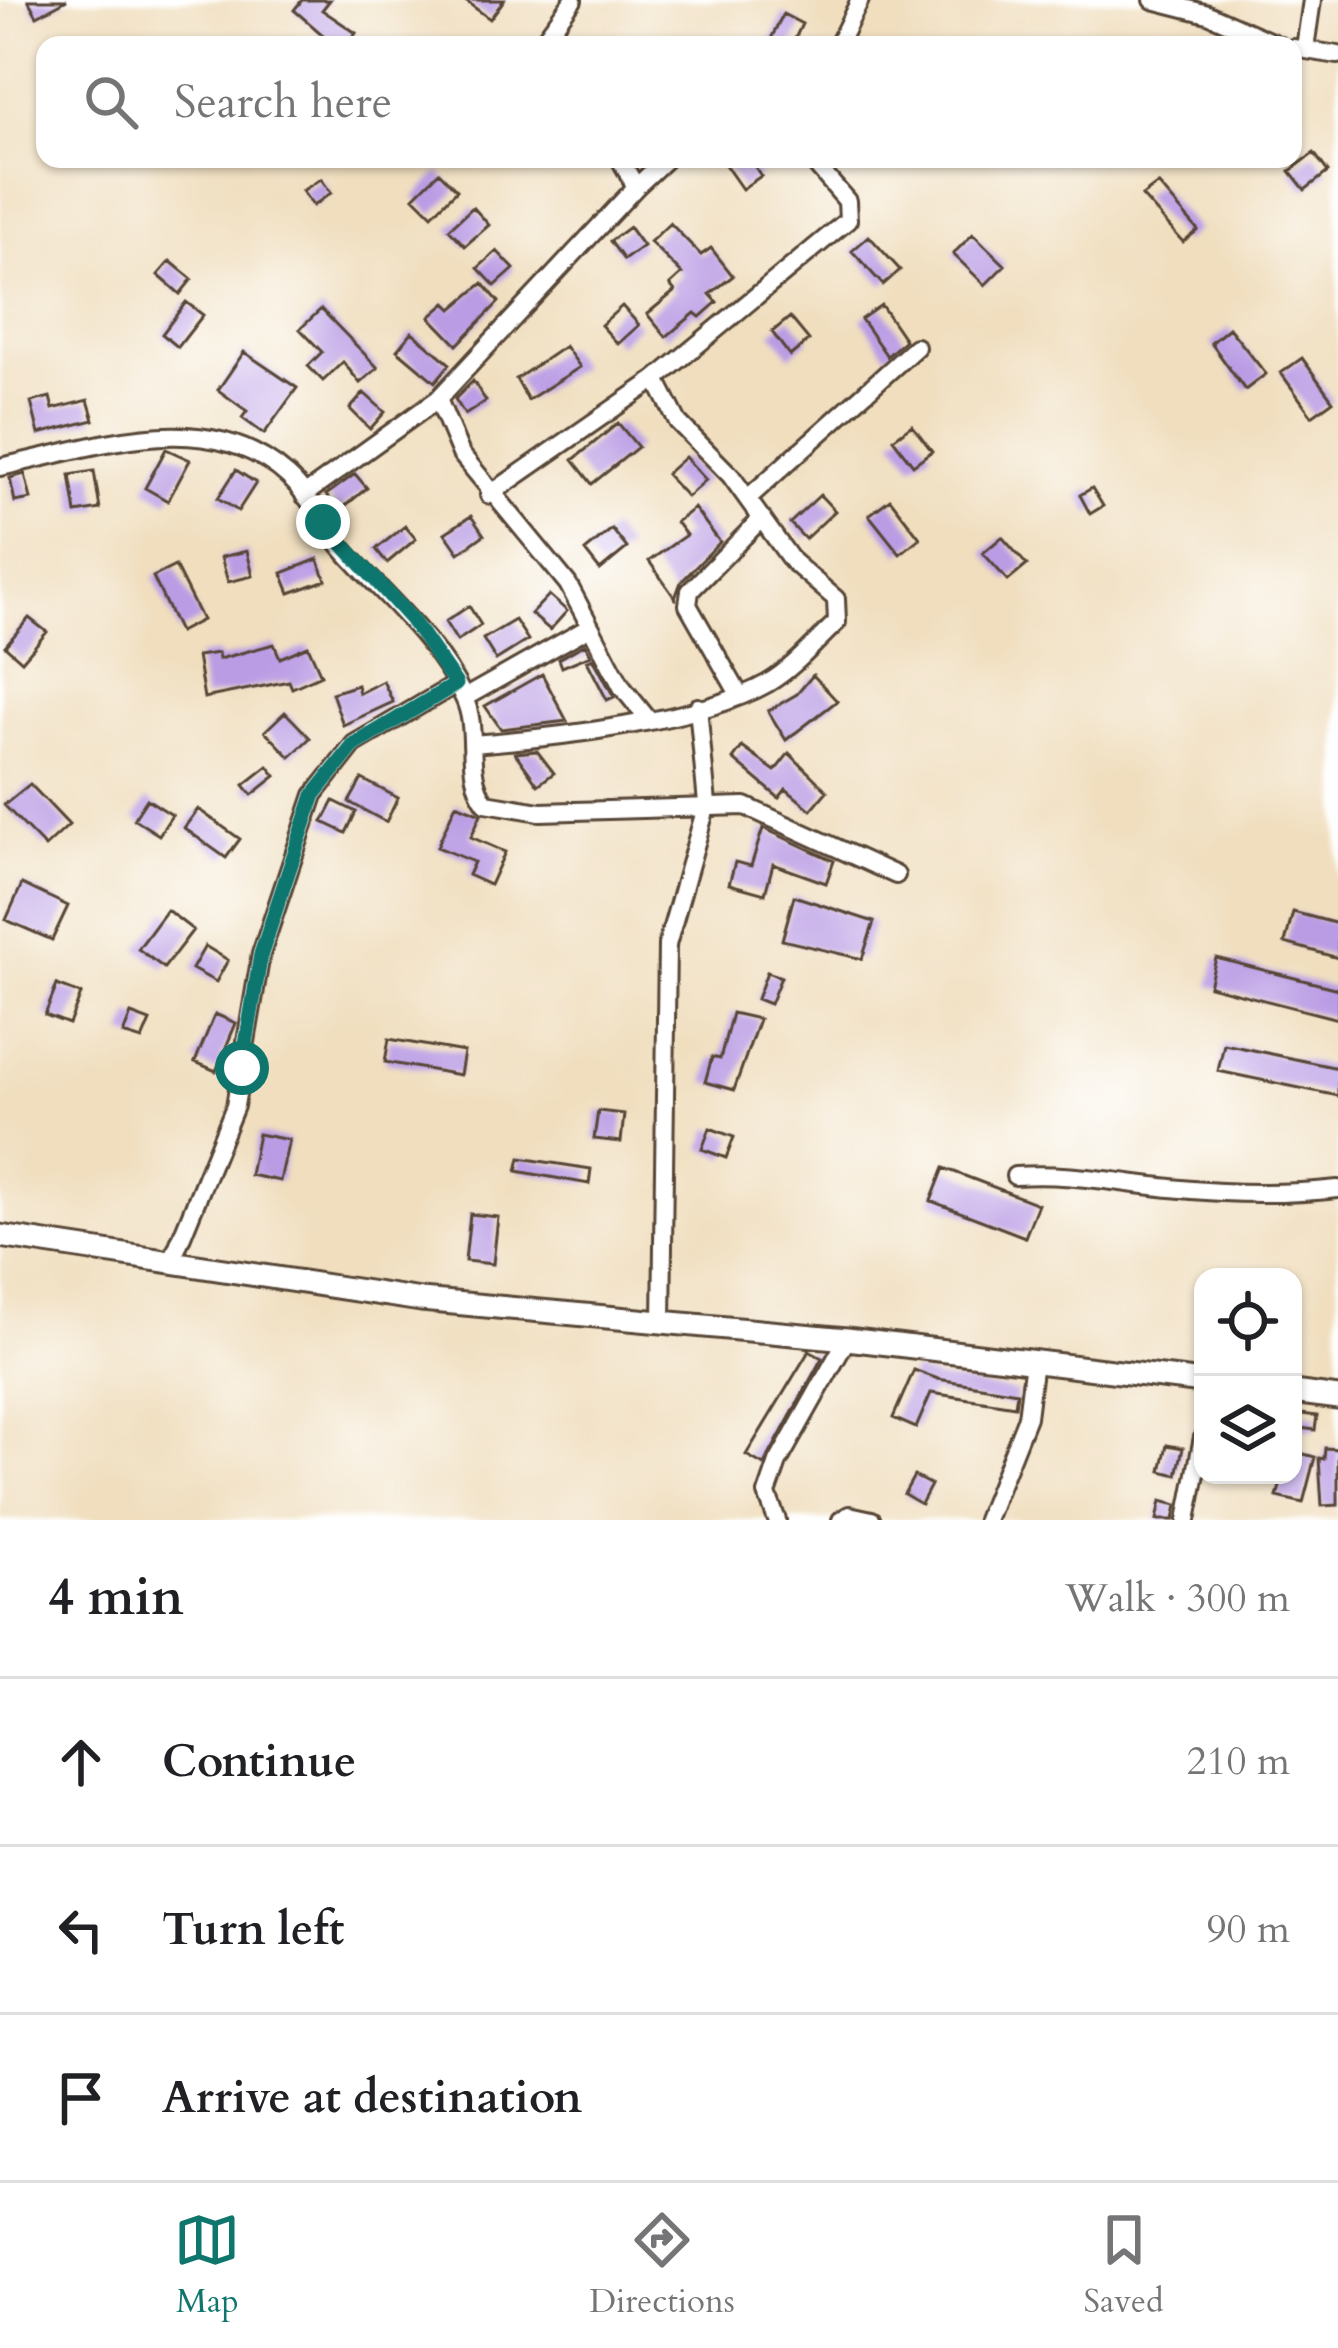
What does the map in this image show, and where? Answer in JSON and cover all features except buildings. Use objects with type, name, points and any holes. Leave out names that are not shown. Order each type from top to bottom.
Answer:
[{"type":"main road","points":[[0,1236],[421,1300],[847,1339],[1194,1381]]},
{"type":"main road","points":[[1302,1393],[1338,1398]]},
{"type":"street","points":[[547,36],[573,0]]},
{"type":"street","points":[[842,36],[860,0]]},
{"type":"street","points":[[1153,0],[1208,14],[1258,36]]},
{"type":"street","points":[[1302,37],[1312,0]]},
{"type":"street","points":[[1302,49],[1338,55]]},
{"type":"street","points":[[625,168],[636,187]]},
{"type":"street","points":[[304,495],[438,399],[656,168]]},
{"type":"street","points":[[489,495],[656,379],[848,220],[847,201],[819,168]]},
{"type":"street","points":[[748,498],[916,346]]},
{"type":"street","points":[[472,743],[559,737],[740,696],[783,672],[837,622],[840,610],[825,585],[792,561],[748,498],[679,422],[656,379]]},
{"type":"street","points":[[438,399],[451,435],[489,495],[568,584],[588,628],[647,718]]},
{"type":"street","points":[[0,467],[148,437],[206,434],[244,446],[290,477],[342,548],[411,619],[460,691],[476,790],[487,802],[508,810],[707,804],[764,812],[896,875]]},
{"type":"street","points":[[740,696],[688,604],[690,591],[762,518]]},
{"type":"street","points":[[171,1263],[235,1106],[261,954],[314,795],[354,745],[588,628]]},
{"type":"street","points":[[662,1322],[667,945],[707,804],[698,707]]},
{"type":"street","points":[[1015,1176],[1048,1174],[1178,1189],[1298,1194],[1338,1189]]},
{"type":"street","points":[[778,1520],[766,1494],[778,1462],[847,1339]]},
{"type":"street","points":[[986,1520],[1027,1417],[1034,1361]]},
{"type":"street","points":[[1187,1520],[1194,1484]]},
{"type":"street","points":[[841,1520],[849,1515],[872,1520]]},
{"type":"route","points":[[242,1068],[261,954],[314,795],[332,766],[354,745],[456,684],[411,619],[323,522]]}]
